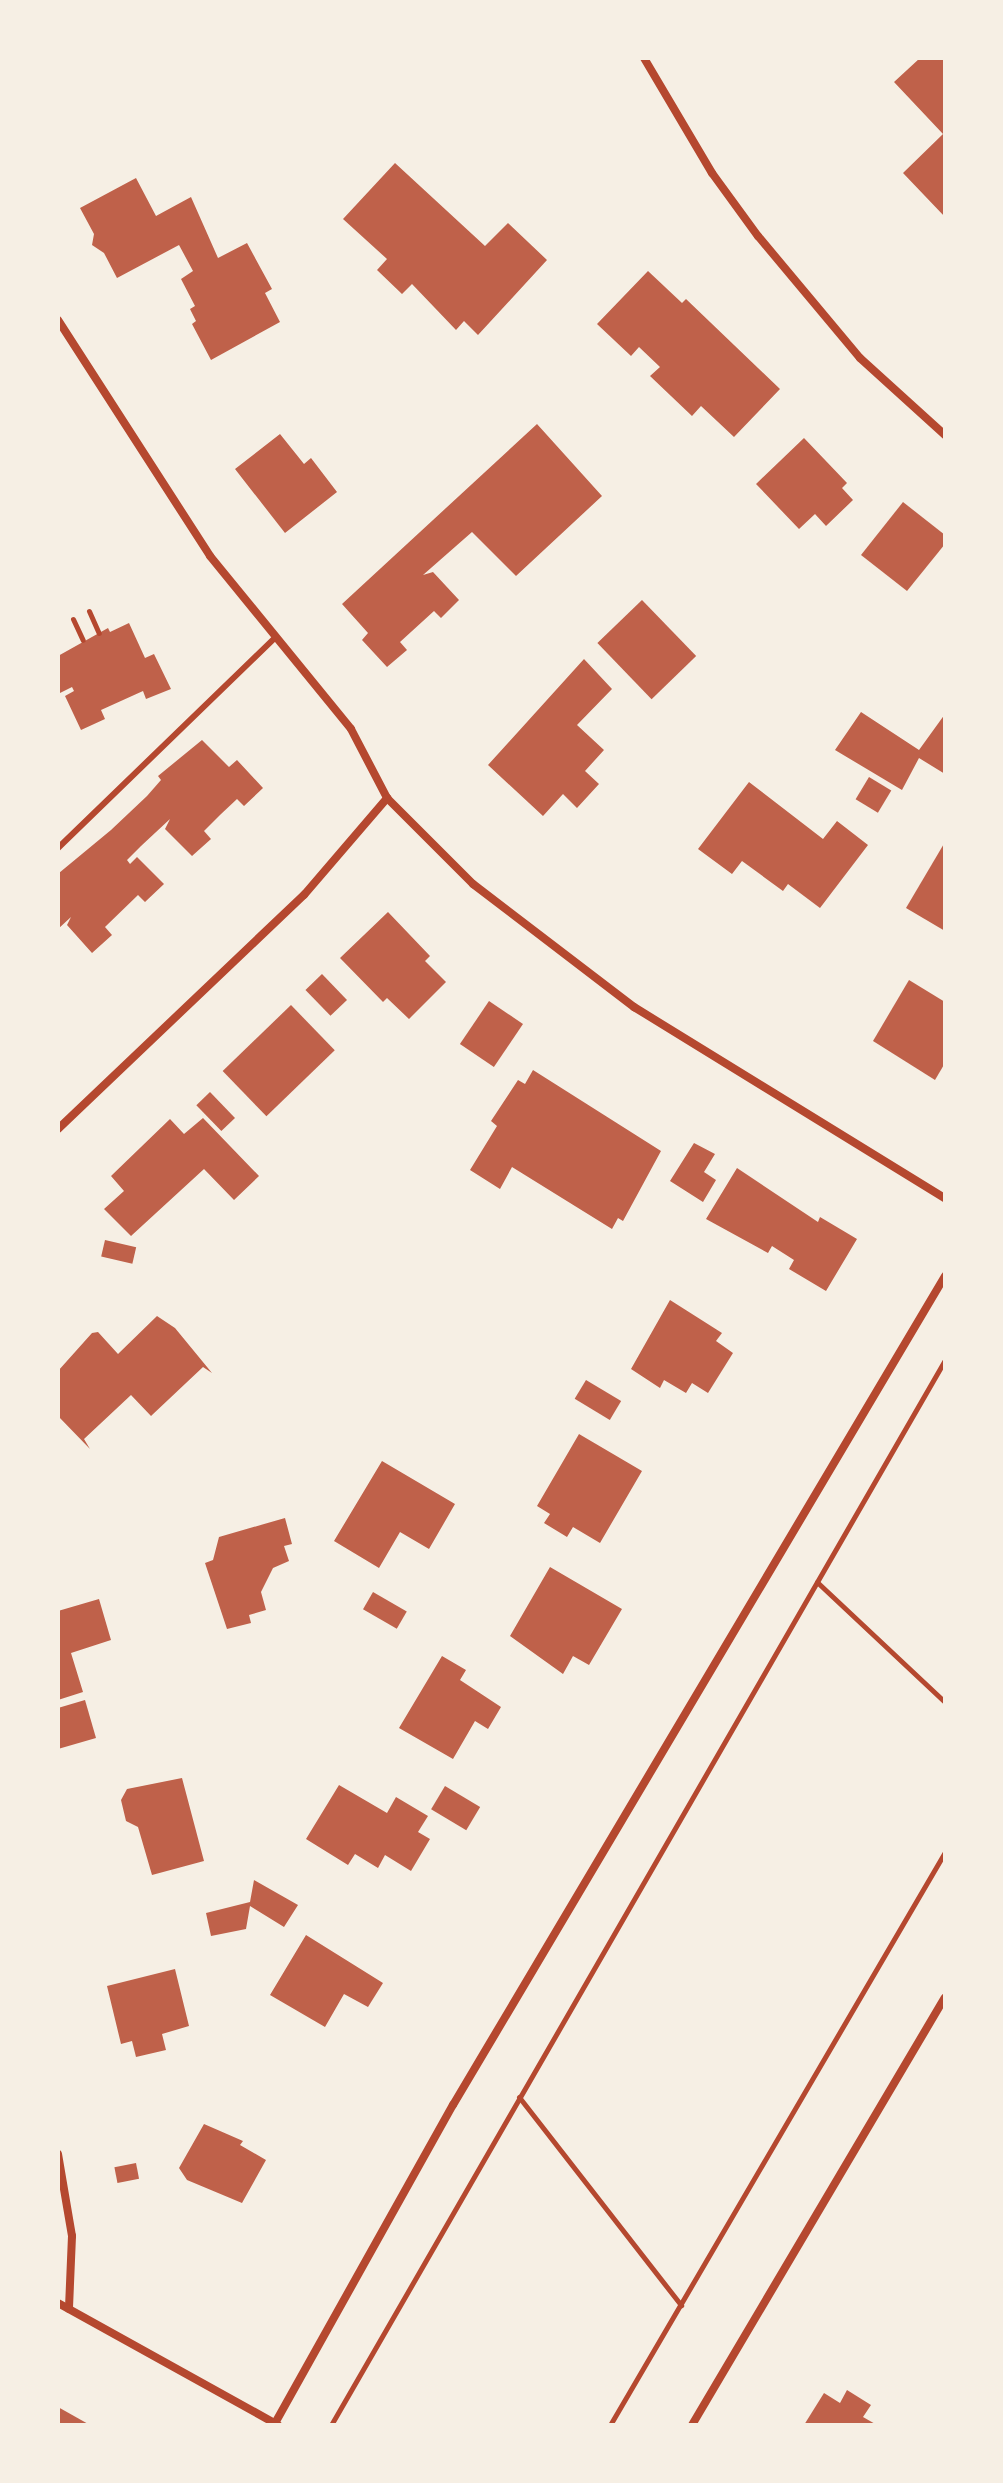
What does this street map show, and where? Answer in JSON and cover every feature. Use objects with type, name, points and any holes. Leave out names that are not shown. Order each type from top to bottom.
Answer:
[{"type":"street","points":[[644,58],[712,173],[758,236],[860,358],[945,435]]},
{"type":"street","points":[[58,320],[168,496],[275,638],[351,729],[387,798],[473,884],[634,1007],[945,1198]]},
{"type":"street","points":[[58,1129],[304,895],[387,798]]},
{"type":"street","points":[[58,2303],[276,2424],[453,2105],[945,1276]]},
{"type":"street","points":[[692,2425],[945,1998]]},
{"type":"street","points":[[58,2154],[72,2236],[69,2309]]},
{"type":"lane","points":[[58,848],[275,638]]},
{"type":"path","points":[[89,611],[99,633]]},
{"type":"path","points":[[73,619],[83,640]]},
{"type":"path","points":[[331,2425],[945,1360]]},
{"type":"path","points":[[817,1582],[945,1702]]},
{"type":"path","points":[[610,2425],[945,1852]]},
{"type":"path","points":[[519,2097],[681,2305]]},
{"type":"building","points":[[920,58],[945,58],[945,217],[903,173],[943,134],[894,82]]},
{"type":"building","points":[[395,163],[485,246],[508,223],[547,260],[478,335],[464,321],[456,330],[412,284],[402,294],[377,270],[387,259],[343,219]]},
{"type":"building","points":[[136,178],[156,216],[191,197],[218,258],[247,243],[272,289],[265,293],[280,322],[211,360],[192,324],[196,321],[190,309],[195,306],[181,279],[193,271],[179,245],[117,278],[104,253],[92,245],[94,234],[80,208]]},
{"type":"building","points":[[648,271],[682,303],[686,299],[780,389],[734,437],[701,406],[692,416],[650,376],[660,367],[639,347],[631,356],[597,324]]},
{"type":"building","points":[[537,424],[602,496],[516,576],[472,532],[423,575],[433,572],[459,600],[441,618],[434,611],[400,642],[407,650],[387,667],[362,640],[368,633],[342,604]]},
{"type":"building","points":[[280,434],[304,464],[311,458],[337,492],[285,533],[235,469]]},
{"type":"building","points":[[804,438],[847,483],[842,488],[853,500],[826,526],[815,514],[799,529],[756,484]]},
{"type":"building","points":[[903,502],[945,535],[945,544],[907,591],[861,555]]},
{"type":"building","points":[[642,600],[696,656],[652,699],[597,643]]},
{"type":"building","points":[[129,623],[145,658],[154,654],[171,689],[146,699],[143,691],[101,710],[105,719],[81,730],[65,696],[74,691],[72,687],[58,694],[58,656],[108,628],[110,632]]},
{"type":"building","points":[[584,659],[612,689],[577,725],[604,750],[585,771],[599,784],[577,808],[563,794],[543,816],[488,765]]},
{"type":"building","points":[[861,712],[919,750],[945,714],[945,774],[919,758],[902,790],[835,750]]},
{"type":"building","points":[[202,740],[229,767],[237,760],[263,788],[244,806],[237,799],[220,815],[204,831],[211,839],[192,856],[165,829],[170,819],[141,846],[127,860],[130,864],[137,857],[164,884],[145,902],[138,895],[105,927],[112,935],[92,953],[67,925],[71,917],[58,929],[59,873],[111,830],[161,780],[158,776]]},
{"type":"building","points":[[869,777],[891,790],[878,813],[856,799]]},
{"type":"building","points":[[749,782],[823,839],[837,821],[868,845],[820,908],[788,884],[783,891],[742,861],[732,874],[698,849]]},
{"type":"building","points":[[945,842],[945,931],[906,908]]},
{"type":"building","points":[[388,912],[430,956],[425,961],[446,982],[409,1019],[387,998],[383,1002],[340,958]]},
{"type":"building","points":[[322,974],[347,1000],[330,1016],[305,990]]},
{"type":"building","points":[[909,980],[945,1002],[945,1063],[935,1080],[873,1041]]},
{"type":"building","points":[[489,1001],[523,1024],[494,1067],[460,1044]]},
{"type":"building","points":[[291,1005],[335,1050],[266,1116],[223,1071]]},
{"type":"building","points":[[533,1070],[661,1151],[623,1221],[618,1218],[612,1229],[512,1167],[500,1189],[470,1170],[497,1126],[491,1121],[518,1080],[525,1084]]},
{"type":"building","points":[[210,1092],[235,1118],[221,1131],[196,1105]]},
{"type":"building","points":[[203,1118],[259,1176],[234,1200],[204,1169],[131,1236],[104,1209],[124,1191],[111,1176],[170,1119],[184,1134]]},
{"type":"building","points":[[694,1143],[715,1154],[704,1172],[716,1180],[703,1202],[670,1181]]},
{"type":"building","points":[[737,1168],[818,1222],[820,1217],[857,1239],[826,1291],[789,1269],[794,1260],[772,1246],[768,1253],[706,1219]]},
{"type":"building","points":[[105,1240],[136,1247],[132,1264],[101,1257]]},
{"type":"building","points":[[670,1300],[722,1333],[716,1341],[733,1353],[708,1393],[692,1383],[686,1393],[664,1380],[660,1388],[631,1369]]},
{"type":"building","points":[[157,1316],[175,1328],[212,1373],[203,1367],[151,1416],[131,1395],[84,1439],[90,1449],[58,1416],[58,1371],[92,1333],[98,1332],[118,1354]]},
{"type":"building","points":[[586,1380],[621,1401],[610,1420],[575,1399]]},
{"type":"building","points":[[579,1434],[642,1471],[600,1543],[573,1527],[567,1537],[544,1523],[550,1514],[537,1506]]},
{"type":"building","points":[[382,1461],[455,1504],[429,1549],[400,1532],[379,1568],[334,1541]]},
{"type":"building","points":[[285,1518],[292,1544],[284,1546],[289,1561],[273,1568],[261,1592],[266,1610],[249,1615],[251,1623],[227,1629],[205,1563],[213,1560],[219,1537]]},
{"type":"building","points":[[550,1567],[622,1609],[589,1665],[573,1656],[563,1674],[510,1636]]},
{"type":"building","points":[[373,1592],[407,1612],[397,1629],[363,1609]]},
{"type":"building","points":[[99,1599],[111,1640],[71,1653],[83,1692],[58,1700],[58,1611]]},
{"type":"building","points":[[442,1656],[466,1670],[460,1680],[501,1707],[488,1729],[475,1721],[453,1759],[399,1728]]},
{"type":"building","points":[[85,1700],[96,1738],[58,1749],[58,1708]]},
{"type":"building","points":[[182,1778],[204,1861],[152,1875],[138,1827],[126,1821],[121,1800],[127,1789]]},
{"type":"building","points":[[339,1785],[387,1813],[396,1797],[428,1816],[418,1832],[430,1839],[411,1871],[385,1855],[378,1868],[355,1854],[348,1865],[306,1839]]},
{"type":"building","points":[[445,1786],[480,1807],[466,1830],[431,1809]]},
{"type":"building","points":[[254,1880],[298,1905],[284,1927],[250,1906],[246,1929],[211,1936],[206,1913],[250,1902]]},
{"type":"building","points":[[306,1935],[383,1983],[368,2007],[344,1994],[325,2027],[270,1995]]},
{"type":"building","points":[[175,1969],[189,2026],[162,2034],[166,2050],[136,2057],[132,2041],[121,2044],[107,1986]]},
{"type":"building","points":[[204,2124],[243,2141],[240,2145],[266,2160],[242,2203],[187,2180],[179,2168]]},
{"type":"building","points":[[136,2163],[139,2179],[117,2183],[114,2167]]},
{"type":"building","points":[[847,2390],[871,2405],[863,2417],[877,2425],[804,2425],[824,2393],[840,2403]]},
{"type":"building","points":[[58,2407],[90,2425],[58,2425]]}]
